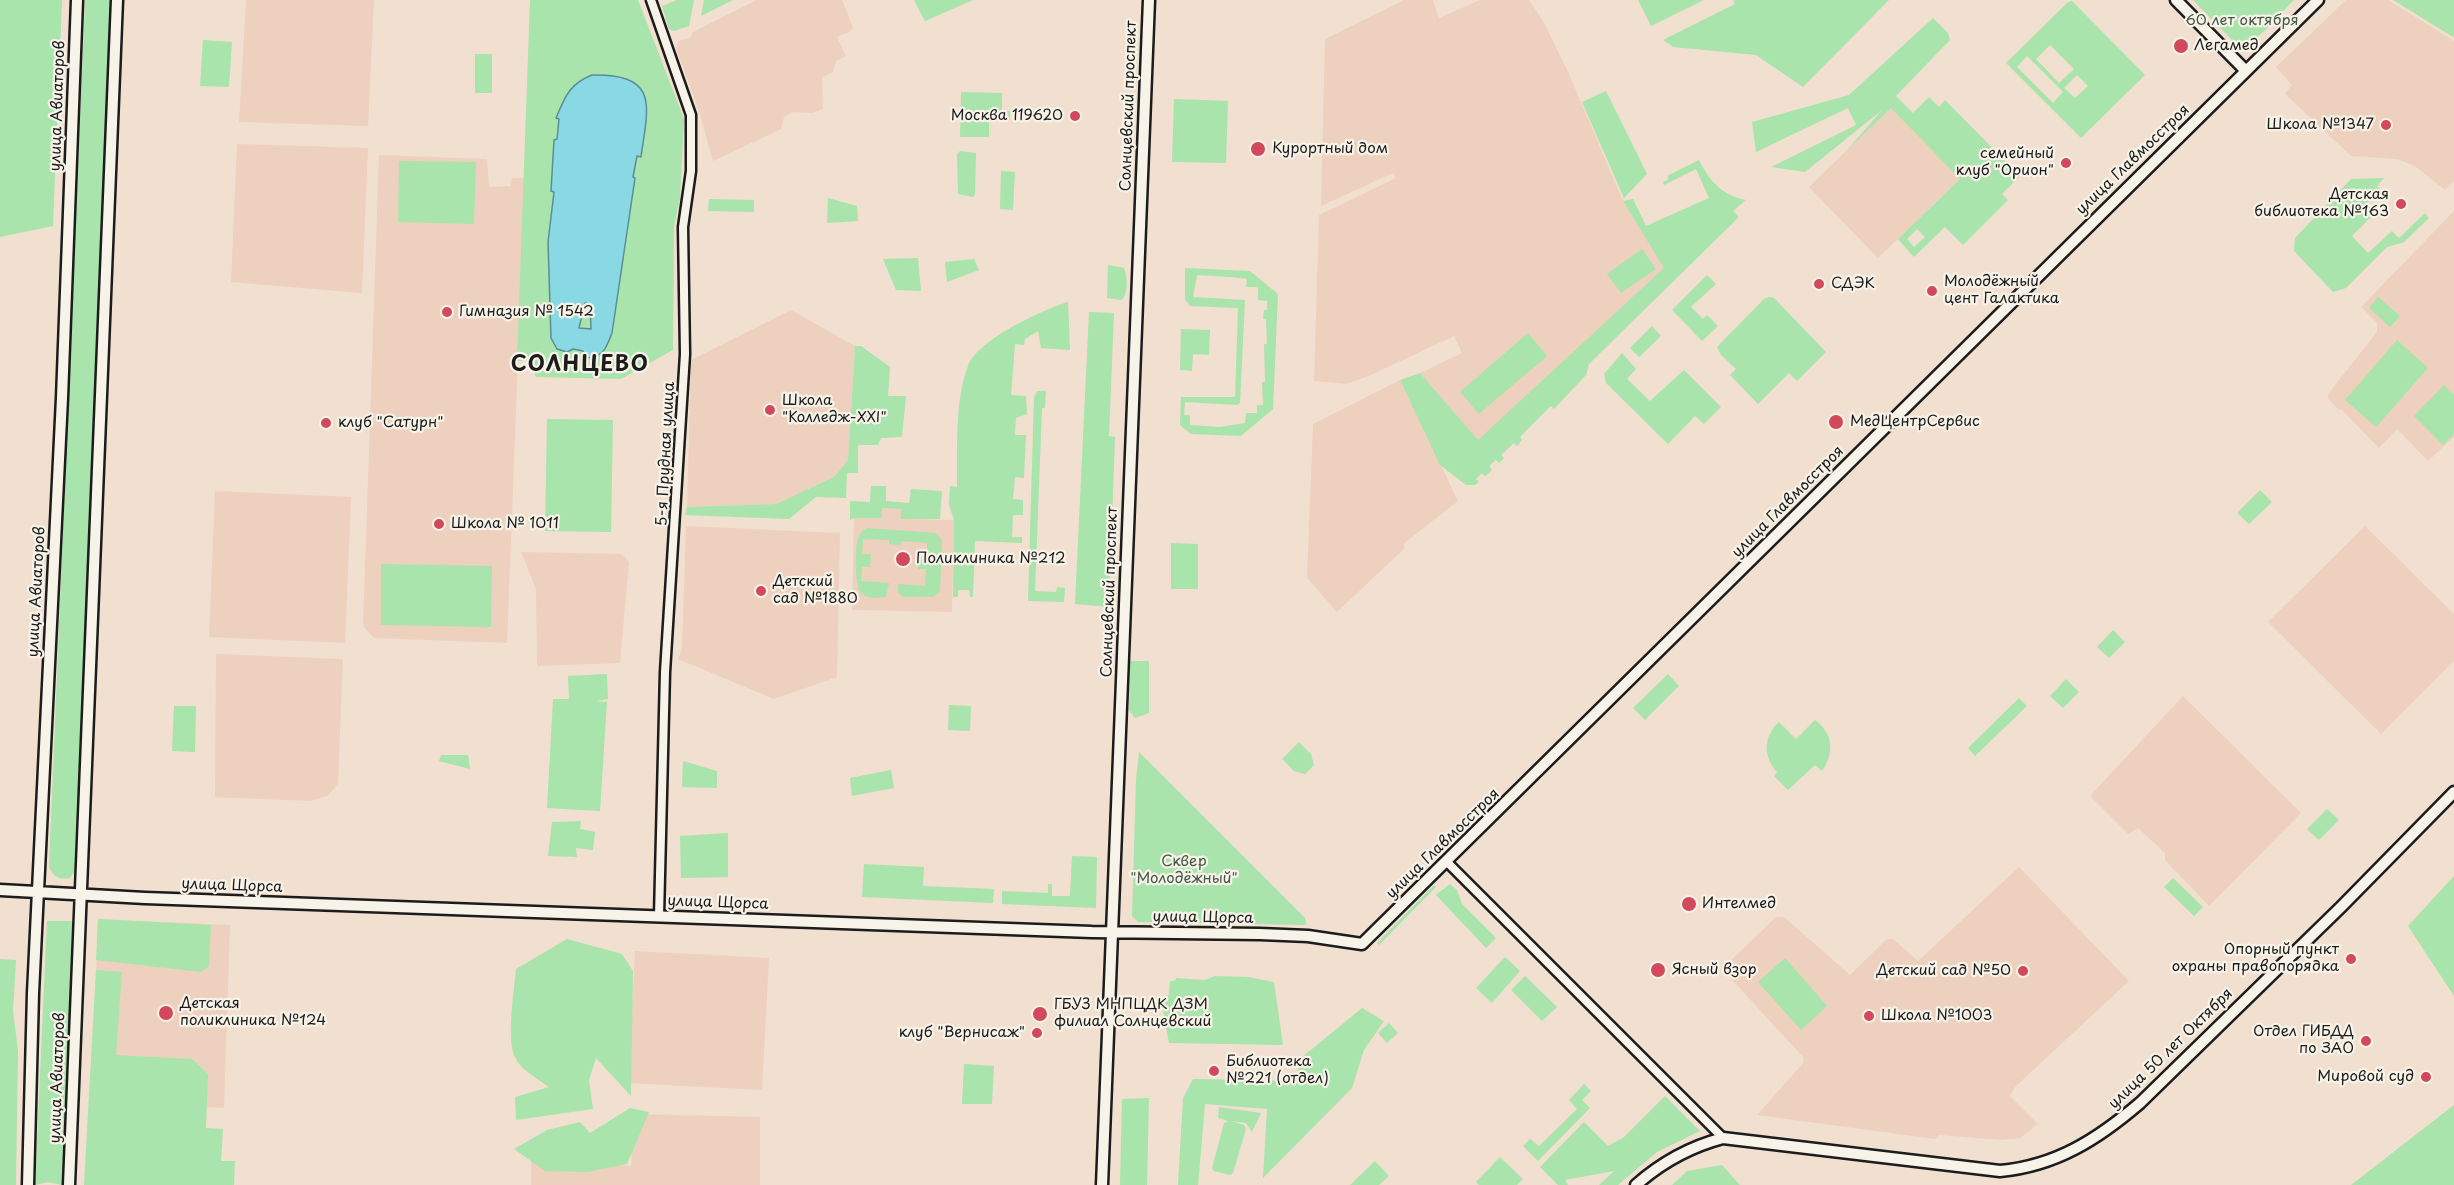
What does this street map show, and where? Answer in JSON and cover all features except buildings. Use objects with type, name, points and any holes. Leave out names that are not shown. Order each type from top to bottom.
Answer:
[{"type":"street","name":"улица Авиаторов","points":[[28,1185],[37,893],[62,398],[77,0]]},
{"type":"street","name":"улица Авиаторов","points":[[69,1185],[117,0]]},
{"type":"street","name":"5-я Прудная улица","points":[[651,0],[691,115],[691,171],[684,227],[685,354],[665,672],[659,916]]},
{"type":"street","name":"Солнцевский проспект","points":[[1102,1185],[1149,0]]},
{"type":"street","points":[[2176,0],[2246,71]]},
{"type":"street","name":"улица Главмосстроя","points":[[1354,944],[1362,944],[1367,940],[2318,0]]},
{"type":"street","name":"улица 50 лет Октября","points":[[1636,1185],[1671,1158],[1701,1144],[1723,1138],[2000,1171],[2031,1167],[2072,1152],[2109,1129],[2140,1103],[2341,907],[2454,792]]},
{"type":"street","points":[[1446,861],[1723,1138]]},
{"type":"street","name":"улица Щорса","points":[[0,890],[80,895],[659,916],[1292,935],[1354,944]]},
{"type":"shaded area","points":[[246,0],[374,0],[368,126],[239,122]]},
{"type":"shaded area","points":[[757,0],[842,0],[853,27],[851,31],[837,37],[846,56],[836,61],[833,72],[822,77],[823,109],[812,113],[792,112],[784,117],[781,129],[713,161],[699,111],[676,48],[679,41],[691,37],[693,32]]},
{"type":"shaded area","points":[[1404,0],[1433,0],[1439,18],[1480,0],[1529,0],[1543,21],[1569,74],[1623,201],[1665,268],[1478,441],[1420,373],[1462,353],[1454,336],[1371,375],[1346,384],[1314,381],[1319,215],[1396,178],[1393,173],[1321,206],[1325,39]]},
{"type":"shaded area","name":"Школа №1347","points":[[2346,0],[2388,0],[2454,41],[2454,181],[2445,190],[2415,166],[2397,159],[2351,156],[2285,94],[2292,85],[2276,67]]},
{"type":"shaded area","points":[[1891,107],[1960,179],[1878,258],[1809,187]]},
{"type":"shaded area","points":[[237,144],[368,148],[362,293],[231,282]]},
{"type":"shaded area","points":[[379,155],[487,159],[489,187],[511,186],[512,178],[525,178],[507,643],[374,638],[363,626]]},
{"type":"shaded area","points":[[2454,211],[2454,437],[2428,461],[2397,429],[2379,448],[2328,399],[2328,394],[2377,332],[2377,323],[2361,307]]},
{"type":"shaded area","name":"Школа \"Колледж-XXI\"","points":[[791,310],[855,346],[848,460],[834,477],[776,504],[687,507],[691,360]]},
{"type":"shaded area","points":[[1400,380],[1458,501],[1403,544],[1405,548],[1337,612],[1307,578],[1313,424]]},
{"type":"shaded area","points":[[215,491],[351,497],[345,643],[209,637]]},
{"type":"shaded area","name":"Поликлиника №212","points":[[882,508],[901,509],[902,519],[954,520],[952,612],[852,610],[854,518],[881,518]]},
{"type":"shaded area","name":"Детский сад №1880","points":[[686,526],[840,533],[837,677],[774,699],[678,659],[682,649]]},
{"type":"shaded area","points":[[2365,526],[2454,614],[2454,661],[2381,734],[2268,622]]},
{"type":"shaded area","points":[[521,552],[622,554],[629,562],[620,663],[537,666],[536,589]]},
{"type":"shaded area","points":[[216,654],[343,659],[338,784],[327,796],[311,801],[215,797]]},
{"type":"shaded area","points":[[2183,696],[2301,813],[2209,906],[2165,860],[2165,853],[2138,828],[2128,834],[2090,796]]},
{"type":"shaded area","name":"Школа №1003","points":[[2019,867],[2129,981],[2015,1087],[2010,1096],[2038,1124],[2020,1138],[2001,1140],[1939,1135],[1935,1139],[1757,1115],[1804,1062],[1803,1057],[1722,969],[1776,917],[1784,917],[1850,975],[1887,939],[1893,939],[1918,961]]},
{"type":"shaded area","points":[[98,919],[230,925],[224,1108],[92,1101]]},
{"type":"shaded area","points":[[635,951],[769,958],[762,1090],[628,1083]]},
{"type":"shaded area","points":[[634,1114],[760,1117],[760,1185],[531,1185],[531,1160],[631,1166]]},
{"type":"green space","points":[[0,0],[62,0],[53,226],[0,237]]},
{"type":"green space","points":[[85,0],[111,0],[76,870],[70,878],[63,879],[55,875],[49,867]]},
{"type":"green space","points":[[530,0],[638,0],[684,119],[680,198],[674,226],[673,350],[621,379],[536,377],[527,361],[517,361]]},
{"type":"green space","points":[[677,0],[694,0],[689,26],[674,31],[669,29],[662,6]]},
{"type":"green space","points":[[704,0],[733,0],[701,16]]},
{"type":"green space","points":[[914,0],[973,0],[925,21]]},
{"type":"green space","points":[[1638,0],[1704,0],[1651,26]]},
{"type":"green space","points":[[1733,0],[1889,0],[1803,87],[1756,55],[1673,47],[1663,40],[1735,4]]},
{"type":"green space","name":"60 лет октября","points":[[2193,0],[2294,0],[2258,36],[2242,43],[2234,42]]},
{"type":"green space","points":[[2393,0],[2454,0],[2454,37],[2453,37]]},
{"type":"green space","points":[[2072,1],[2145,75],[2081,138],[2006,63],[2068,2]],"holes":[[[2050,45],[2074,69],[2059,83],[2036,59]],[[2027,56],[2063,92],[2053,103],[2017,67]],[[2077,75],[2088,86],[2075,98],[2064,88]]]},
{"type":"green space","points":[[1933,18],[1948,33],[1950,40],[1896,96],[1913,113],[1929,97],[1939,107],[1945,100],[2020,176],[2002,194],[2008,200],[1963,245],[1945,227],[1914,257],[1898,239],[1960,179],[1891,108],[1848,149],[1882,110],[1805,172],[1771,167],[1856,125],[1848,108],[1756,152],[1752,122],[1849,95]],"holes":[[[1917,229],[1925,237],[1914,247],[1907,239]]]},
{"type":"green space","points":[[203,40],[232,42],[229,87],[200,86]]},
{"type":"green space","points":[[475,54],[492,54],[492,93],[475,93]]},
{"type":"green space","points":[[1606,91],[1647,174],[1624,198],[1582,102]]},
{"type":"green space","points":[[961,92],[1002,93],[1002,111],[1010,111],[1010,120],[989,120],[989,137],[960,137]]},
{"type":"green space","points":[[1174,99],[1228,101],[1226,163],[1172,162]]},
{"type":"green space","points":[[960,151],[976,153],[973,197],[958,194],[957,154]]},
{"type":"green space","points":[[1699,160],[1717,186],[1730,195],[1746,200],[1733,211],[1739,217],[1589,364],[1586,375],[1554,409],[1551,406],[1520,437],[1522,440],[1517,446],[1514,443],[1501,455],[1504,458],[1499,463],[1496,460],[1489,466],[1492,470],[1485,476],[1482,473],[1476,479],[1479,482],[1475,485],[1466,485],[1440,465],[1400,380],[1420,373],[1478,440],[1664,268],[1623,201],[1633,199],[1646,226],[1709,198],[1696,169],[1664,185],[1663,182],[1669,179],[1667,176]]},
{"type":"green space","points":[[399,161],[476,162],[474,224],[398,222]]},
{"type":"green space","points":[[1001,171],[1015,172],[1013,210],[1000,209]]},
{"type":"green space","points":[[2384,178],[2377,186],[2381,190],[2366,204],[2375,213],[2352,236],[2368,253],[2392,231],[2399,238],[2425,213],[2429,218],[2404,242],[2387,247],[2346,288],[2333,292],[2294,251],[2295,238],[2351,179]]},
{"type":"green space","points":[[828,198],[857,206],[858,221],[827,223]]},
{"type":"green space","points":[[709,199],[754,200],[754,212],[708,211]]},
{"type":"green space","points":[[1642,249],[1656,269],[1621,293],[1607,274]]},
{"type":"green space","points":[[918,258],[921,291],[896,290],[883,259]]},
{"type":"green space","points":[[974,259],[979,270],[947,282],[945,262]]},
{"type":"green space","points":[[1108,265],[1124,268],[1127,284],[1122,300],[1107,298]]},
{"type":"green space","points":[[1185,268],[1250,271],[1278,294],[1273,409],[1241,436],[1191,434],[1180,425],[1181,397],[1235,397],[1238,308],[1190,306],[1185,299]],"holes":[[[1197,275],[1247,279],[1246,287],[1258,287],[1258,300],[1267,301],[1267,310],[1264,310],[1263,319],[1266,319],[1267,344],[1264,344],[1263,405],[1257,405],[1257,413],[1246,413],[1245,423],[1220,427],[1190,425],[1190,415],[1184,415],[1185,402],[1237,405],[1240,403],[1245,300],[1193,297]]]},
{"type":"green space","points":[[1707,275],[1716,284],[1691,307],[1703,319],[1707,315],[1718,326],[1702,341],[1672,310]]},
{"type":"green space","points":[[2378,297],[2400,316],[2390,327],[2369,308]]},
{"type":"green space","points":[[1774,298],[1826,352],[1797,381],[1789,373],[1758,404],[1730,375],[1736,369],[1721,355],[1717,347],[1764,299]]},
{"type":"green space","points":[[1068,302],[1070,350],[1041,348],[1038,331],[1025,339],[1024,345],[1015,344],[1011,395],[1026,396],[1027,414],[1016,418],[1015,435],[1026,435],[1024,478],[1015,477],[1013,499],[1023,500],[1023,515],[1013,515],[1012,537],[1022,537],[1022,543],[975,541],[973,597],[970,597],[969,590],[958,590],[958,597],[953,597],[954,520],[949,505],[950,486],[957,487],[959,410],[968,366],[974,356],[997,336],[1027,319]]},
{"type":"green space","points":[[1089,312],[1114,313],[1109,436],[1115,437],[1109,607],[1075,604]]},
{"type":"green space","points":[[1652,326],[1661,336],[1639,357],[1630,348]]},
{"type":"green space","points":[[1181,329],[1210,330],[1209,355],[1193,354],[1192,371],[1180,370]]},
{"type":"green space","points":[[1528,333],[1547,356],[1479,414],[1460,392]]},
{"type":"green space","points":[[2397,340],[2428,368],[2376,427],[2345,400]]},
{"type":"green space","points":[[855,346],[861,346],[890,367],[888,396],[906,396],[902,437],[881,438],[878,445],[858,445],[858,473],[847,473],[846,498],[816,497],[789,519],[685,515],[687,507],[776,504],[834,477],[848,460]]},
{"type":"green space","points":[[1622,353],[1636,369],[1627,379],[1650,401],[1684,370],[1721,407],[1704,424],[1695,416],[1668,444],[1606,383],[1604,374]]},
{"type":"green space","points":[[2444,385],[2454,395],[2454,434],[2443,445],[2414,416]]},
{"type":"green space","points":[[1037,391],[1046,391],[1045,408],[1042,408],[1035,591],[1056,592],[1057,587],[1065,588],[1064,602],[1028,601],[1034,397]]},
{"type":"green space","points":[[547,419],[613,420],[611,532],[545,531]]},
{"type":"green space","points":[[871,486],[886,486],[886,501],[909,503],[911,489],[942,491],[940,519],[901,519],[901,509],[882,508],[882,518],[850,520],[850,501],[870,502]]},
{"type":"green space","points":[[2260,490],[2272,502],[2249,524],[2237,513]]},
{"type":"green space","points":[[867,528],[935,533],[942,540],[940,592],[933,597],[903,597],[898,592],[898,584],[925,586],[926,569],[918,569],[918,557],[927,557],[927,543],[901,541],[901,545],[889,544],[889,540],[863,539],[862,554],[871,554],[870,567],[862,567],[861,581],[889,583],[886,597],[877,598],[862,594],[856,576],[856,550],[861,532]]},
{"type":"green space","points":[[1171,543],[1198,544],[1198,589],[1171,589]]},
{"type":"green space","points":[[381,564],[492,566],[491,627],[381,625]]},
{"type":"green space","points":[[2113,630],[2125,642],[2109,658],[2097,647]]},
{"type":"green space","points":[[1130,661],[1149,661],[1149,713],[1135,718],[1129,710]]},
{"type":"green space","points":[[607,674],[608,699],[596,701],[607,702],[600,811],[547,808],[553,699],[569,699],[568,676]]},
{"type":"green space","points":[[1668,674],[1679,686],[1645,720],[1633,708]]},
{"type":"green space","points":[[2066,679],[2079,692],[2063,708],[2050,696]]},
{"type":"green space","points":[[2019,698],[2027,706],[1975,756],[1968,748]]},
{"type":"green space","points":[[949,705],[971,706],[970,731],[948,730]]},
{"type":"green space","points":[[174,706],[196,706],[195,752],[172,751]]},
{"type":"green space","points":[[1815,720],[1829,737],[1829,757],[1822,771],[1815,765],[1788,790],[1774,776],[1777,772],[1767,753],[1770,734],[1779,722],[1796,739]]},
{"type":"green space","points":[[1299,742],[1311,754],[1314,765],[1305,774],[1294,771],[1282,759]]},
{"type":"green space","name":"Сквер \"Молодёжный\"","points":[[1139,752],[1305,918],[1306,925],[1138,922],[1132,916],[1136,780]]},
{"type":"green space","points":[[441,755],[468,755],[470,769],[439,761]]},
{"type":"green space","points":[[683,761],[717,771],[717,788],[682,787]]},
{"type":"green space","points":[[891,770],[894,788],[852,796],[850,778]]},
{"type":"green space","points":[[2327,809],[2339,820],[2319,840],[2307,829]]},
{"type":"green space","points":[[581,821],[580,829],[595,832],[593,850],[576,848],[577,857],[548,856],[552,822]]},
{"type":"green space","points":[[728,833],[728,877],[681,878],[680,836]]},
{"type":"green space","points":[[1072,856],[1097,857],[1096,908],[1002,904],[1002,891],[1048,893],[1048,884],[1052,884],[1052,896],[1070,896]]},
{"type":"green space","points":[[864,864],[924,867],[923,886],[994,889],[993,903],[862,897]]},
{"type":"green space","points":[[2454,876],[2454,996],[2408,926]]},
{"type":"green space","points":[[2173,878],[2203,907],[2194,916],[2164,887]]},
{"type":"green space","points":[[1450,884],[1457,890],[1462,904],[1496,938],[1486,948],[1436,895]]},
{"type":"green space","points":[[1434,885],[1436,887],[1379,945],[1377,943]]},
{"type":"green space","points":[[98,919],[211,925],[209,966],[201,972],[96,960]]},
{"type":"green space","points":[[47,921],[73,921],[62,1185],[48,1182],[35,1185]]},
{"type":"green space","points":[[567,939],[622,954],[633,971],[631,1096],[596,1058],[589,1080],[593,1109],[516,1120],[515,1097],[549,1087],[524,1069],[514,1055],[511,1025],[516,969]]},
{"type":"green space","points":[[1505,957],[1520,971],[1492,1003],[1476,988]]},
{"type":"green space","points":[[1785,958],[1827,1006],[1801,1030],[1758,982]]},
{"type":"green space","points":[[0,959],[16,960],[13,1011],[18,1051],[16,1185],[0,1185]]},
{"type":"green space","points":[[96,970],[122,972],[116,1055],[192,1059],[208,1074],[206,1128],[223,1129],[221,1161],[235,1161],[234,1185],[84,1185]]},
{"type":"green space","points":[[1215,976],[1248,977],[1274,982],[1283,1045],[1169,1043],[1161,999],[1169,995],[1170,981],[1175,981],[1176,978],[1205,980]]},
{"type":"green space","points":[[1525,976],[1557,1007],[1542,1021],[1511,990]]},
{"type":"green space","points":[[1362,1008],[1384,1021],[1364,1050],[1352,1088],[1263,1178],[1267,1109],[1205,1104],[1198,1185],[1178,1185],[1183,1098],[1193,1079],[1295,1081],[1301,1058]]},
{"type":"green space","points":[[1389,1023],[1398,1033],[1387,1043],[1378,1033]]},
{"type":"green space","points":[[964,1064],[994,1066],[992,1104],[962,1104]]},
{"type":"green space","points":[[1584,1084],[1591,1091],[1582,1100],[1590,1108],[1538,1161],[1523,1146],[1530,1139],[1539,1146],[1577,1109],[1569,1100]]},
{"type":"green space","points":[[1665,1096],[1700,1131],[1657,1152],[1618,1185],[1599,1185],[1614,1171],[1565,1180],[1568,1185],[1558,1185],[1540,1167],[1584,1122],[1608,1146],[1624,1137]]},
{"type":"green space","points":[[1149,1098],[1147,1185],[1120,1185],[1122,1099]]},
{"type":"green space","points":[[2454,1105],[2454,1185],[2351,1185]]},
{"type":"green space","points":[[1219,1107],[1261,1113],[1252,1132],[1246,1123],[1231,1121],[1244,1125],[1246,1129],[1233,1173],[1230,1175],[1214,1171],[1212,1168],[1224,1123],[1228,1121],[1218,1118]]},
{"type":"green space","points":[[630,1108],[649,1112],[627,1164],[587,1172],[545,1171],[514,1149],[547,1130],[580,1122],[590,1133]]},
{"type":"green space","points":[[1500,1157],[1523,1179],[1517,1185],[1479,1185],[1476,1182]]},
{"type":"green space","points":[[1375,1161],[1389,1176],[1379,1185],[1350,1185]]},
{"type":"green space","points":[[1722,1165],[1740,1185],[1672,1185],[1687,1171]]},
{"type":"water","points":[[592,75],[614,76],[629,80],[639,87],[645,96],[647,108],[641,157],[637,156],[633,177],[635,178],[612,333],[601,354],[586,358],[583,351],[573,349],[567,352],[557,349],[551,338],[548,242],[554,192],[551,191],[554,140],[557,139],[559,119],[556,118],[569,92]],"holes":[[[585,303],[590,304],[591,329],[579,328]]]},
{"type":"place","name":"Легамед","points":[[2181,46]]},
{"type":"place","name":"Москва 119620","points":[[1075,116]]},
{"type":"place","name":"Школа №1347","points":[[2386,125]]},
{"type":"place","name":"Курортный дом","points":[[1258,149]]},
{"type":"place","name":"семейный клуб \"Орион\"","points":[[2066,163]]},
{"type":"place","name":"Детская библиотека №163","points":[[2401,204]]},
{"type":"place","name":"СДЭК","points":[[1819,284]]},
{"type":"place","name":"Молодёжный цент Галактика","points":[[1932,291]]},
{"type":"place","name":"Гимназия № 1542","points":[[447,312]]},
{"type":"place","name":"Школа \"Колледж-XXI\"","points":[[770,410]]},
{"type":"place","name":"МедЦентрСервис","points":[[1836,422]]},
{"type":"place","name":"клуб \"Сатурн\"","points":[[326,423]]},
{"type":"place","name":"Школа № 1011","points":[[439,524]]},
{"type":"place","name":"Поликлиника №212","points":[[903,559]]},
{"type":"place","name":"Детский сад №1880","points":[[761,591]]},
{"type":"place","name":"Интелмед","points":[[1689,904]]},
{"type":"place","name":"Опорный пункт охраны правопорядка","points":[[2351,959]]},
{"type":"place","name":"Ясный взор","points":[[1658,970]]},
{"type":"place","name":"Детский сад №50","points":[[2023,971]]},
{"type":"place","name":"Детская поликлиника №124","points":[[166,1013]]},
{"type":"place","name":"ГБУЗ МНПЦДК ДЗМ филиал Солнцевский","points":[[1040,1014]]},
{"type":"place","name":"Школа №1003","points":[[1869,1016]]},
{"type":"place","name":"клуб \"Вернисаж\"","points":[[1037,1033]]},
{"type":"place","name":"Отдел ГИБДД по ЗАО","points":[[2366,1041]]},
{"type":"place","name":"Библиотека №221 (отдел)","points":[[1214,1071]]},
{"type":"place","name":"Мировой суд","points":[[2426,1077]]},
{"type":"district","name":"СОЛНЦЕВО","points":[[580,365]]}]
